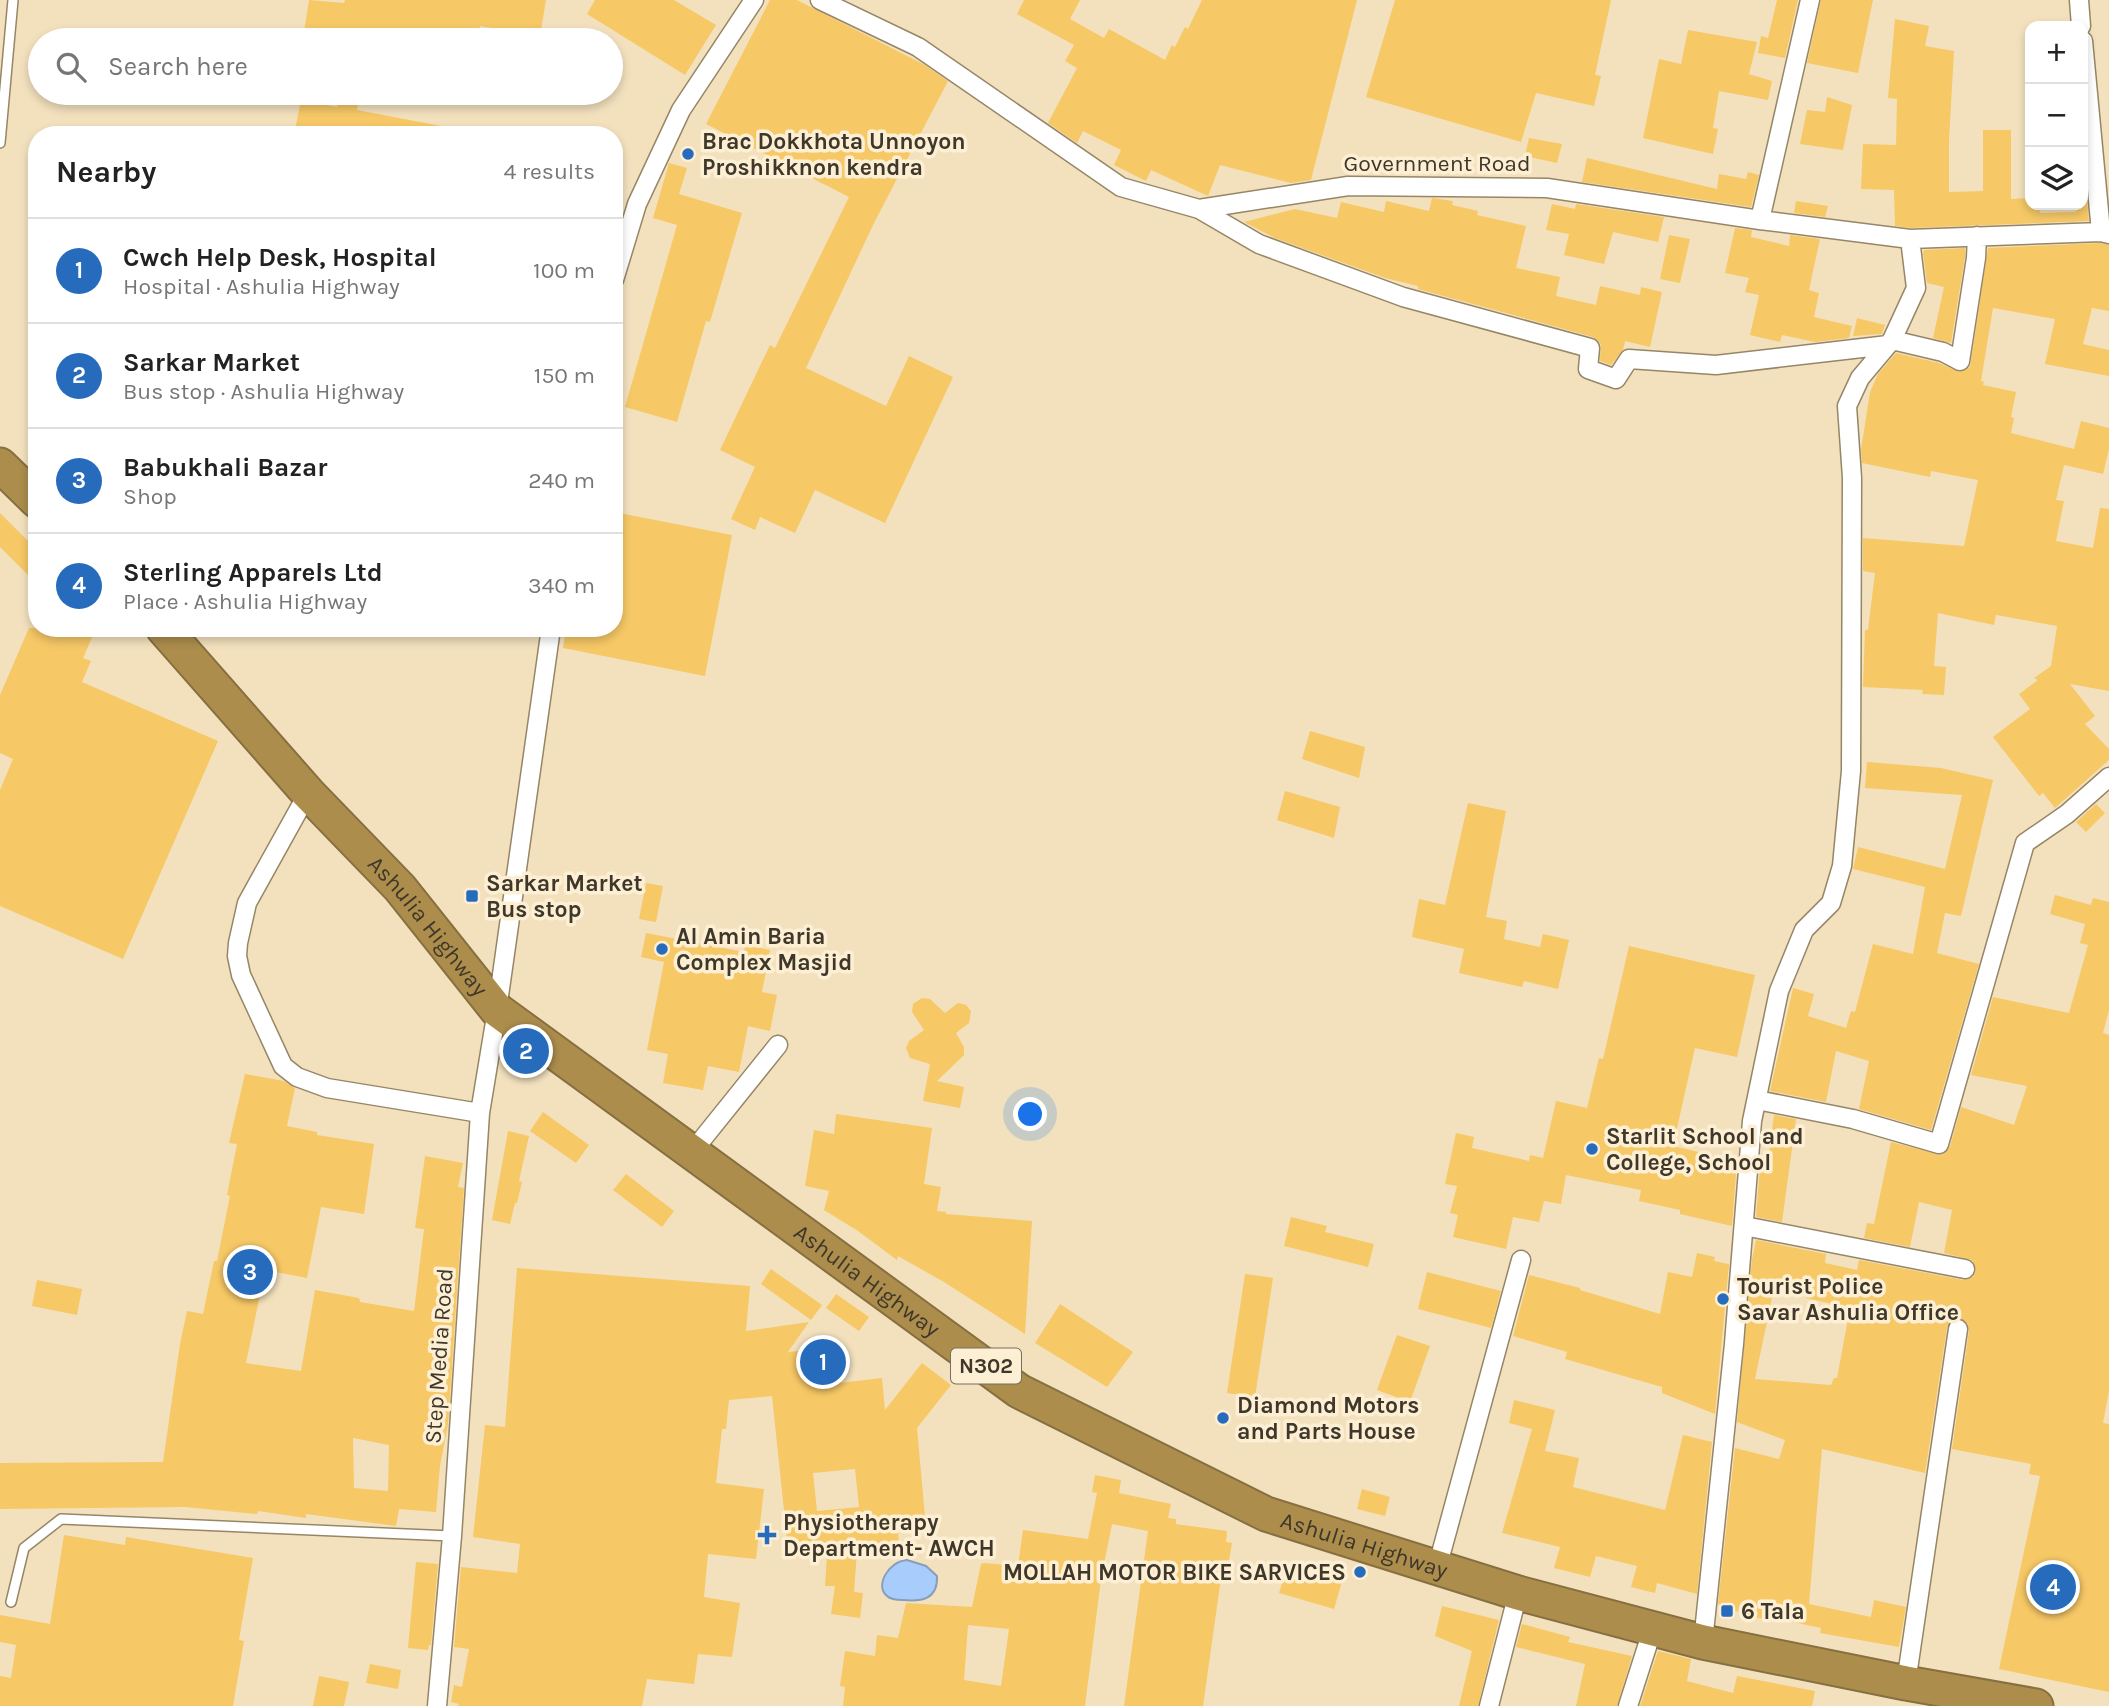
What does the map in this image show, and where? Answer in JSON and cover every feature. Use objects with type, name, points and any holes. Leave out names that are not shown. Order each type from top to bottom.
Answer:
[{"type":"highway","points":[[0,465],[28,492]]},
{"type":"highway","name":"Ashulia Highway","points":[[171,637],[308,793],[400,888],[497,1010],[1019,1391],[1266,1514],[1518,1594],[1703,1642],[2036,1706]]},
{"type":"street","points":[[623,250],[637,204],[681,110],[754,0]]},
{"type":"street","name":"Government Road","points":[[820,0],[918,47],[1121,187],[1199,209],[1348,186],[1547,188],[1910,239],[2105,233]]},
{"type":"street","points":[[1760,220],[1810,0]]},
{"type":"street","points":[[2079,0],[2081,21]]},
{"type":"street","points":[[2088,84],[2105,233]]},
{"type":"street","points":[[1199,209],[1259,244],[1403,296],[1590,348],[1588,369],[1616,379],[1629,359],[1716,365],[1890,342],[1943,352],[1960,361],[1977,236]]},
{"type":"street","points":[[1703,1642],[1734,1344],[1752,1121],[1779,990],[1804,930],[1831,903],[1842,866],[1851,771],[1852,478],[1847,405],[1860,378],[1890,342],[1916,288],[1910,239]]},
{"type":"street","name":"Step Media Road","points":[[437,1706],[452,1536],[480,1113],[550,637]]},
{"type":"street","points":[[1757,1100],[1853,1119],[1939,1144],[2025,844],[2067,814],[2109,777]]},
{"type":"street","points":[[308,793],[247,903],[238,943],[240,975],[283,1066],[297,1077],[327,1088],[480,1113]]},
{"type":"street","points":[[692,1152],[778,1045]]},
{"type":"street","points":[[1744,1226],[1965,1269]]},
{"type":"street","points":[[1437,1568],[1521,1260]]},
{"type":"street","points":[[1906,1683],[1958,1329]]},
{"type":"street","points":[[1489,1706],[1518,1594]]},
{"type":"street","points":[[1628,1706],[1653,1628]]},
{"type":"lane","points":[[0,143],[13,0]]},
{"type":"lane","points":[[11,1602],[24,1548],[61,1519],[452,1536]]},
{"type":"water","points":[[907,1560],[926,1566],[937,1576],[935,1590],[928,1597],[897,1600],[883,1592],[883,1580],[889,1569],[900,1561]]},
{"type":"building","points":[[309,0],[344,3],[345,0],[546,0],[541,28],[305,28]]},
{"type":"building","points":[[595,0],[674,0],[716,25],[685,75],[623,36],[623,28],[609,28],[587,14]]},
{"type":"building","points":[[770,0],[797,0],[923,64],[948,81],[874,223],[806,368],[886,406],[909,356],[953,377],[885,523],[815,490],[795,533],[760,517],[755,530],[731,519],[755,467],[720,450],[770,345],[775,348],[849,197],[706,124]]},
{"type":"building","points":[[1024,0],[1080,0],[1070,19],[1104,38],[1109,29],[1165,60],[1185,27],[1188,29],[1202,0],[1357,0],[1311,180],[1291,183],[1220,165],[1208,196],[1151,170],[1146,181],[1114,165],[1121,150],[1083,131],[1077,143],[1048,123],[1077,68],[1065,61],[1074,45],[1017,14]]},
{"type":"building","points":[[1395,0],[1611,0],[1595,75],[1601,76],[1594,106],[1536,93],[1521,142],[1366,97]]},
{"type":"building","points":[[1777,0],[1798,0],[1785,58],[1758,53],[1761,36],[1768,38]]},
{"type":"building","points":[[1821,0],[1873,0],[1858,73],[1807,63]]},
{"type":"building","points":[[1895,19],[1929,26],[1925,46],[1954,51],[1949,192],[1983,191],[1983,130],[2011,130],[2011,199],[2025,198],[2025,210],[2040,210],[2040,213],[2088,210],[2089,221],[1911,228],[1895,226],[1894,190],[1861,189],[1863,144],[1896,145],[1897,99],[1888,98]]},
{"type":"building","points":[[1688,30],[1757,42],[1749,74],[1772,81],[1768,100],[1719,91],[1713,128],[1718,129],[1713,154],[1643,138],[1659,59],[1681,64]]},
{"type":"building","points":[[1827,97],[1852,105],[1843,150],[1800,144],[1807,110],[1825,112]]},
{"type":"building","points":[[300,105],[358,105],[357,110],[441,126],[296,126]]},
{"type":"building","points":[[1529,138],[1562,144],[1557,163],[1525,156]]},
{"type":"building","points":[[1587,158],[1717,189],[1719,174],[1746,179],[1748,172],[1759,175],[1751,207],[1582,182]]},
{"type":"building","points":[[669,163],[687,168],[679,194],[742,213],[710,322],[706,321],[677,422],[625,407],[677,225],[653,218]]},
{"type":"building","points":[[1432,198],[1453,201],[1452,205],[1478,211],[1477,215],[1526,226],[1516,268],[1560,277],[1556,296],[1596,305],[1600,286],[1640,295],[1641,287],[1662,292],[1650,347],[1625,341],[1623,350],[1611,365],[1600,361],[1601,344],[1593,337],[1418,289],[1418,286],[1385,278],[1275,238],[1244,222],[1295,209],[1337,218],[1341,202],[1384,212],[1386,201],[1429,211]]},
{"type":"building","points":[[1796,201],[1828,206],[1825,217],[1794,213]]},
{"type":"building","points":[[1552,204],[1575,209],[1576,204],[1664,217],[1658,242],[1613,232],[1604,264],[1564,255],[1569,234],[1546,230]]},
{"type":"building","points":[[1735,228],[1752,230],[1751,237],[1789,246],[1790,235],[1820,239],[1809,290],[1819,293],[1814,317],[1852,326],[1849,338],[1815,342],[1782,335],[1780,342],[1750,335],[1759,295],[1745,292],[1749,278],[1725,273]]},
{"type":"building","points":[[1669,235],[1690,239],[1680,283],[1660,279]]},
{"type":"building","points":[[2100,243],[2109,245],[2109,311],[2092,308],[2083,344],[2109,350],[2109,376],[2045,364],[2055,319],[1993,308],[1981,381],[1984,382],[1983,385],[2016,392],[2011,433],[2074,449],[2081,421],[2109,428],[2109,449],[2103,474],[2064,465],[2056,500],[2064,501],[2056,541],[2093,548],[2100,508],[2109,509],[2109,691],[2070,684],[2095,716],[2085,724],[2109,749],[2109,760],[2055,808],[2043,793],[2039,796],[1993,737],[2030,709],[2019,694],[2038,680],[2034,678],[2051,666],[2057,626],[1996,615],[1994,625],[1938,613],[1934,666],[1946,667],[1944,695],[1922,694],[1923,690],[1863,687],[1865,630],[1868,630],[1875,573],[1863,571],[1863,538],[1964,546],[1978,480],[1931,471],[1930,477],[1862,463],[1861,450],[1870,392],[1878,374],[1896,353],[1939,363],[1959,372],[1970,367],[1988,248]]},
{"type":"building","points":[[1965,248],[1951,343],[1933,338],[1944,287],[1927,283],[1923,253],[1924,250]]},
{"type":"building","points":[[1857,318],[1885,325],[1882,334],[1853,336]]},
{"type":"building","points":[[0,513],[28,541],[28,575],[0,547]]},
{"type":"building","points":[[623,514],[732,535],[705,676],[563,648],[565,637],[623,637]]},
{"type":"building","points":[[28,630],[28,637],[92,637],[83,658],[91,661],[82,682],[218,741],[123,959],[0,906],[0,790],[13,759],[0,753],[0,695]]},
{"type":"building","points":[[1310,731],[1365,747],[1359,778],[1302,759]]},
{"type":"building","points":[[1867,762],[1941,768],[1993,780],[1961,916],[1945,913],[1937,953],[1979,964],[1931,1130],[1859,1109],[1869,1061],[1836,1051],[1826,1102],[1770,1091],[1793,988],[1814,994],[1808,1016],[1846,1028],[1851,1011],[1855,1012],[1873,944],[1913,954],[1925,887],[1853,869],[1858,847],[1945,869],[1962,795],[1865,788]]},
{"type":"building","points":[[1285,791],[1340,807],[1334,838],[1277,820]]},
{"type":"building","points":[[1468,803],[1506,811],[1486,917],[1507,921],[1504,939],[1540,947],[1543,934],[1569,940],[1558,989],[1524,981],[1522,987],[1459,973],[1464,949],[1412,937],[1419,899],[1445,905]]},
{"type":"building","points":[[2096,804],[2105,813],[2086,832],[2076,822]]},
{"type":"building","points":[[646,883],[663,886],[656,922],[639,919]]},
{"type":"building","points":[[2055,895],[2091,905],[2093,898],[2109,902],[2109,1010],[2103,1033],[2109,1035],[2109,1391],[2103,1423],[2109,1424],[2109,1692],[1999,1669],[2040,1476],[2029,1474],[2031,1464],[1952,1449],[1969,1331],[1968,1324],[1960,1318],[1953,1319],[1947,1327],[1925,1473],[1822,1449],[1809,1604],[1871,1617],[1874,1600],[1906,1607],[1899,1647],[1820,1633],[1821,1628],[1788,1621],[1739,1616],[1740,1612],[1720,1608],[1721,1604],[1718,1604],[1735,1448],[1779,1459],[1785,1440],[1737,1422],[1756,1240],[1826,1254],[1825,1263],[1857,1270],[1859,1260],[1963,1280],[1973,1277],[1976,1270],[1972,1260],[1944,1253],[1952,1210],[1919,1202],[1910,1247],[1864,1238],[1867,1223],[1874,1224],[1891,1142],[1942,1155],[1950,1147],[1961,1107],[2014,1125],[2027,1086],[1971,1075],[1993,997],[2069,1013],[2088,945],[2080,943],[2085,924],[2050,914]],"holes":[[[1774,1288],[1807,1295],[1806,1298],[1850,1308],[1837,1378],[1834,1378],[1831,1385],[1755,1379]]]},
{"type":"building","points":[[646,933],[744,952],[745,945],[770,950],[762,992],[777,995],[770,1031],[748,1026],[739,1072],[708,1066],[703,1090],[663,1083],[668,1054],[647,1050],[664,962],[641,957]]},
{"type":"building","points":[[1629,946],[1755,975],[1737,1057],[1695,1048],[1673,1146],[1737,1161],[1732,1226],[1639,1201],[1641,1190],[1566,1175],[1561,1204],[1544,1201],[1539,1222],[1513,1217],[1506,1249],[1453,1237],[1458,1215],[1450,1213],[1457,1186],[1445,1184],[1456,1133],[1474,1137],[1472,1148],[1529,1161],[1530,1155],[1543,1158],[1556,1101],[1587,1108],[1599,1058],[1603,1059]]},
{"type":"building","points":[[922,998],[930,999],[945,1013],[958,1003],[966,1005],[971,1011],[969,1023],[956,1033],[964,1047],[964,1055],[937,1081],[964,1087],[960,1108],[923,1101],[930,1064],[910,1058],[906,1048],[909,1041],[924,1030],[912,1012],[913,1004]]},
{"type":"building","points":[[245,1074],[284,1081],[295,1088],[287,1126],[317,1132],[317,1135],[374,1144],[364,1214],[321,1207],[307,1278],[265,1270],[246,1363],[301,1371],[315,1290],[359,1298],[360,1302],[414,1311],[424,1229],[415,1228],[425,1156],[463,1163],[458,1187],[464,1188],[448,1424],[440,1466],[436,1512],[399,1509],[396,1526],[306,1514],[306,1518],[258,1511],[257,1514],[185,1507],[0,1509],[0,1463],[163,1462],[187,1311],[203,1314],[214,1261],[217,1261],[237,1144],[229,1143]],"holes":[[[353,1438],[389,1445],[388,1491],[354,1488]]]},
{"type":"building","points":[[543,1112],[589,1145],[576,1163],[530,1131]]},
{"type":"building","points":[[836,1114],[932,1128],[924,1184],[941,1187],[937,1211],[1032,1221],[1025,1334],[944,1282],[898,1256],[897,1260],[824,1210],[829,1191],[805,1186],[814,1130],[834,1134]]},
{"type":"building","points":[[1774,1115],[1796,1119],[1782,1222],[1756,1217],[1760,1166],[1767,1168]]},
{"type":"building","points":[[508,1131],[529,1136],[519,1181],[522,1182],[510,1224],[492,1220]]},
{"type":"building","points":[[626,1174],[674,1211],[662,1227],[613,1190]]},
{"type":"building","points":[[1291,1217],[1327,1226],[1325,1232],[1374,1244],[1368,1267],[1284,1246]]},
{"type":"building","points":[[1697,1253],[1729,1264],[1715,1414],[1662,1393],[1662,1387],[1565,1359],[1567,1352],[1513,1336],[1529,1275],[1660,1314],[1668,1272],[1692,1277]]},
{"type":"building","points":[[517,1268],[750,1286],[746,1331],[809,1322],[788,1352],[835,1347],[839,1383],[882,1378],[885,1410],[922,1363],[951,1385],[917,1428],[926,1528],[898,1530],[899,1546],[857,1551],[854,1592],[863,1593],[860,1618],[831,1614],[835,1586],[825,1586],[827,1554],[789,1558],[772,1396],[729,1400],[726,1429],[722,1429],[716,1483],[764,1489],[756,1559],[708,1554],[704,1597],[740,1603],[732,1657],[698,1654],[694,1684],[647,1679],[642,1706],[458,1706],[459,1704],[451,1702],[454,1685],[462,1687],[469,1649],[454,1647],[461,1567],[517,1573],[520,1544],[473,1537],[485,1425],[505,1427]],"holes":[[[855,1469],[859,1507],[817,1511],[813,1473]]]},
{"type":"building","points":[[771,1269],[822,1305],[811,1320],[761,1284]]},
{"type":"building","points":[[1427,1272],[1501,1291],[1491,1328],[1418,1309]]},
{"type":"building","points":[[1245,1274],[1273,1278],[1255,1397],[1227,1393]]},
{"type":"building","points":[[37,1280],[82,1289],[77,1315],[32,1306]]},
{"type":"building","points":[[836,1294],[869,1317],[859,1331],[826,1308]]},
{"type":"building","points":[[1060,1304],[1133,1352],[1107,1387],[1035,1343]]},
{"type":"building","points":[[1397,1335],[1430,1346],[1410,1402],[1377,1390]]},
{"type":"building","points":[[1514,1400],[1555,1410],[1545,1451],[1579,1458],[1573,1487],[1665,1510],[1683,1435],[1712,1442],[1697,1594],[1657,1583],[1655,1593],[1631,1587],[1637,1566],[1596,1556],[1590,1577],[1554,1568],[1560,1547],[1502,1533],[1532,1429],[1509,1423]]},
{"type":"building","points":[[1095,1475],[1121,1480],[1119,1493],[1171,1504],[1168,1518],[1176,1519],[1176,1524],[1227,1531],[1226,1542],[1232,1543],[1227,1572],[1222,1571],[1203,1706],[1124,1706],[1148,1531],[1112,1524],[1101,1579],[1085,1706],[843,1706],[845,1687],[840,1686],[845,1651],[875,1656],[877,1635],[898,1638],[906,1603],[972,1607],[981,1564],[1018,1566],[1023,1530],[1088,1539],[1097,1493],[1092,1492]],"holes":[[[968,1625],[1009,1629],[1001,1686],[964,1680]]]},
{"type":"building","points":[[1362,1489],[1390,1497],[1385,1516],[1357,1509]]},
{"type":"building","points":[[64,1535],[125,1545],[126,1537],[253,1558],[239,1640],[244,1641],[233,1706],[0,1706],[0,1676],[11,1678],[16,1645],[0,1642],[0,1615],[50,1624]]},
{"type":"building","points":[[416,1562],[438,1564],[431,1645],[428,1650],[408,1648]]},
{"type":"building","points":[[1313,1569],[1343,1578],[1334,1609],[1279,1593],[1286,1570],[1311,1577]]},
{"type":"building","points":[[1442,1606],[1499,1620],[1478,1706],[1459,1706],[1472,1651],[1435,1636]]},
{"type":"building","points":[[1522,1624],[1570,1637],[1568,1642],[1632,1656],[1617,1706],[1576,1706],[1585,1664],[1516,1647]]},
{"type":"building","points":[[1658,1651],[1691,1659],[1687,1681],[1733,1693],[1737,1676],[1815,1691],[1812,1706],[1640,1706]]},
{"type":"building","points":[[370,1664],[401,1670],[398,1689],[366,1683]]},
{"type":"building","points":[[319,1676],[349,1682],[344,1706],[313,1706]]},
{"type":"place","name":"Brac Dokkhota Unnoyon Proshikknon kendra","points":[[688,154]]},
{"type":"place","name":"Sarkar Market Bus stop","points":[[472,896]]},
{"type":"place","name":"Al Amin Baria Complex Masjid","points":[[662,949]]},
{"type":"place","name":"Sarkar Market","points":[[526,1051]]},
{"type":"place","name":"Starlit School and College, School","points":[[1592,1149]]},
{"type":"place","name":"Babukhali Bazar","points":[[250,1272]]},
{"type":"place","name":"Tourist Police Savar Ashulia Office","points":[[1723,1299]]},
{"type":"place","name":"Cwch Help Desk, Hospital","points":[[823,1362]]},
{"type":"place","name":"Diamond Motors and Parts House","points":[[1223,1418]]},
{"type":"place","name":"Physiotherapy Department- AWCH","points":[[767,1535]]},
{"type":"place","name":"MOLLAH MOTOR BIKE SARVICES","points":[[1360,1572]]},
{"type":"place","name":"Sterling Apparels Ltd","points":[[2053,1587]]},
{"type":"place","name":"6 Tala","points":[[1727,1611]]}]
